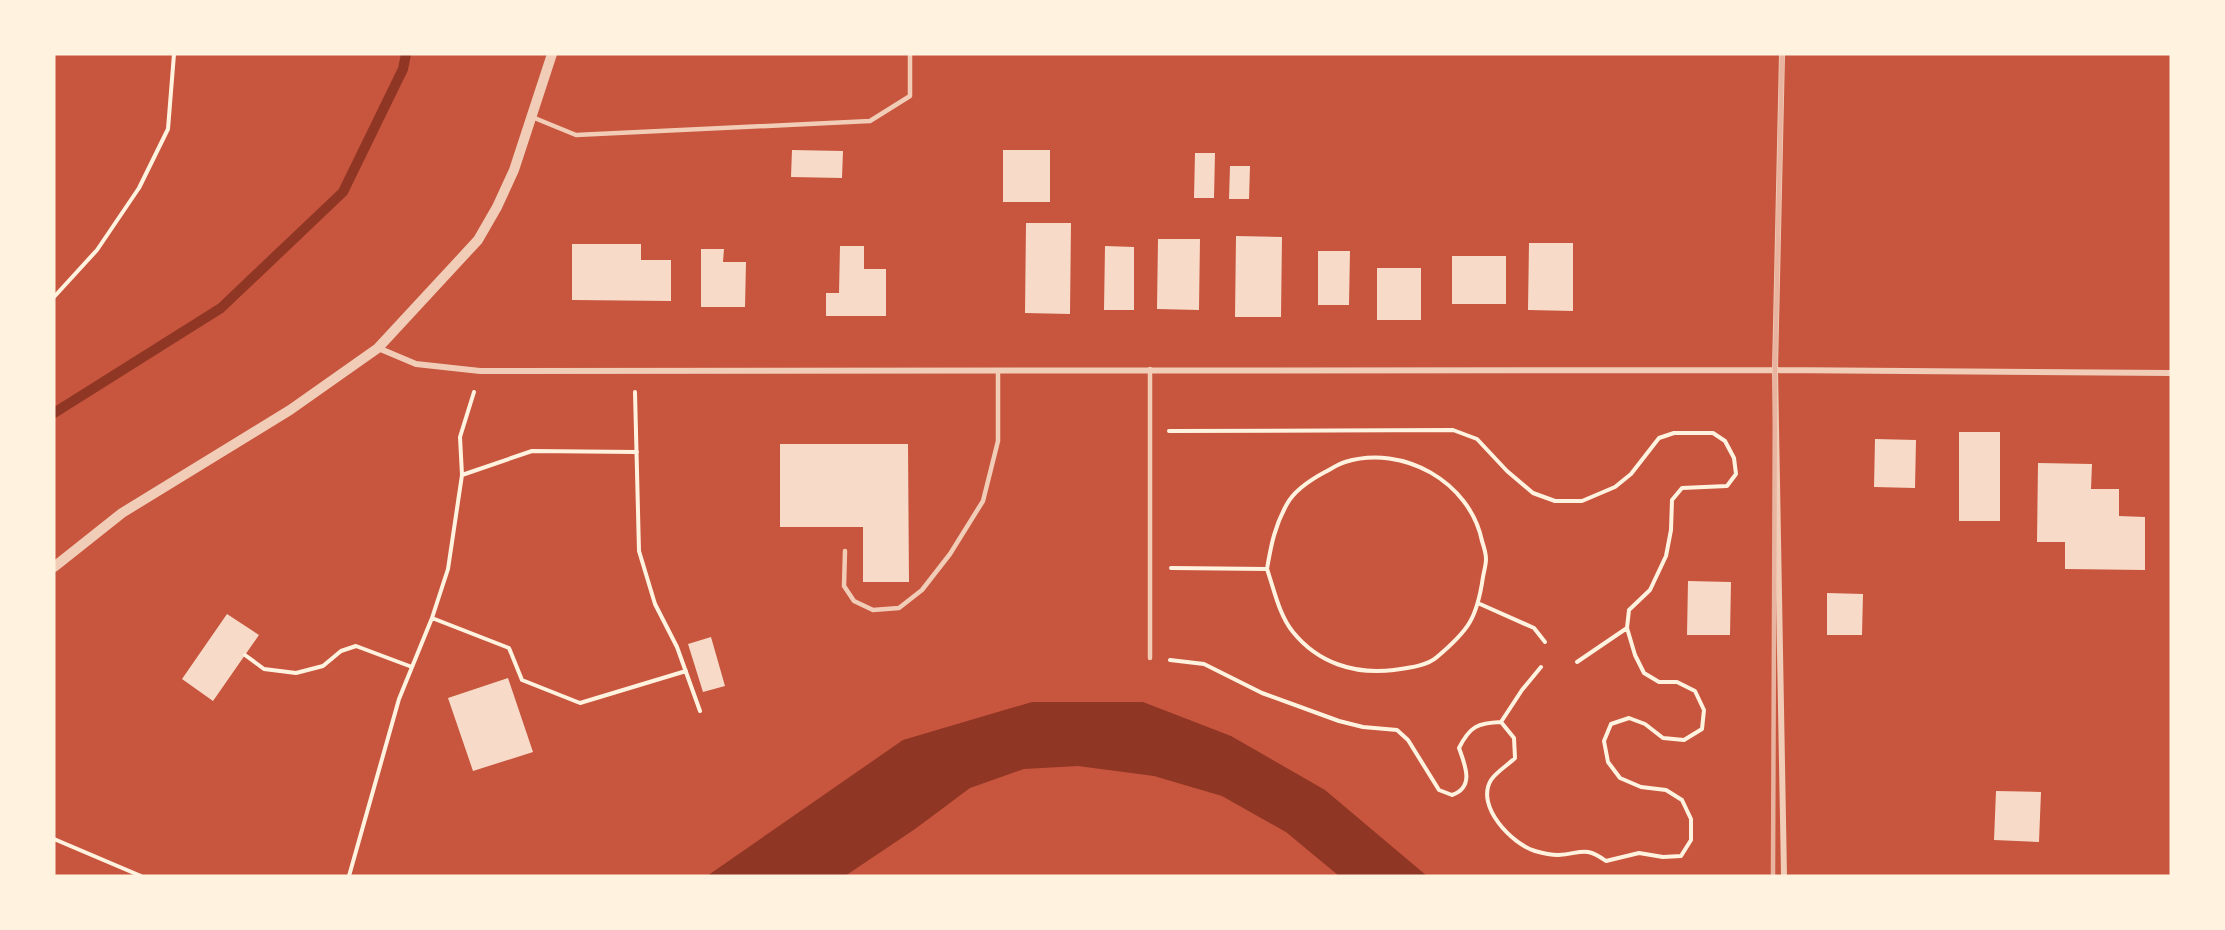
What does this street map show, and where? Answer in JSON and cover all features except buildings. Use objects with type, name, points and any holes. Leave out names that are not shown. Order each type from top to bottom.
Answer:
[{"type":"street","points":[[54,567],[122,513],[290,410],[378,348],[478,240],[497,207],[514,170],[552,54]]},
{"type":"street","points":[[1782,54],[1775,370],[1784,876]]},
{"type":"street","points":[[378,348],[416,364],[480,371],[1150,369],[2171,373]]},
{"type":"lane","points":[[532,117],[576,135],[870,121],[910,96],[910,54]]},
{"type":"lane","points":[[1150,369],[1150,658]]},
{"type":"lane","points":[[845,551],[844,586],[854,601],[873,610],[899,608],[922,590],[950,554],[983,501],[998,441],[998,370]]},
{"type":"path","points":[[54,297],[97,250],[139,188],[168,129],[174,54]]},
{"type":"path","points":[[349,876],[399,699],[432,618],[448,569],[462,475],[460,437],[480,371]]},
{"type":"path","points":[[634,371],[639,551],[655,604],[677,647],[700,711]]},
{"type":"path","points":[[1150,431],[1453,430],[1477,439],[1507,471],[1533,493],[1556,501],[1582,501],[1615,487],[1631,474],[1659,438],[1674,433],[1713,433],[1725,441],[1734,458],[1736,474],[1727,486],[1683,488],[1671,500],[1671,530],[1666,556],[1650,590],[1629,610],[1627,628],[1635,655],[1644,673],[1659,681],[1677,682],[1695,691],[1704,710],[1702,729],[1684,740],[1663,738],[1645,724],[1629,718],[1611,724],[1604,741],[1608,762],[1620,778],[1641,787],[1666,790],[1682,800],[1691,819],[1691,840],[1681,856],[1663,857],[1639,853],[1606,861],[1595,853],[1579,850],[1557,855],[1533,850],[1513,838],[1496,822],[1487,798],[1491,781],[1515,758],[1514,738],[1502,722]]},
{"type":"path","points":[[462,475],[532,451],[637,452]]},
{"type":"path","points":[[1379,457],[1414,464],[1444,480],[1466,502],[1480,528],[1486,558],[1480,604],[1470,624],[1456,641],[1434,660],[1409,668],[1378,672],[1347,669],[1317,655],[1292,631],[1277,599],[1268,569],[1274,531],[1288,502],[1314,478],[1345,462],[1379,457]]},
{"type":"path","points":[[1150,568],[1268,569]]},
{"type":"path","points":[[1480,604],[1534,628],[1545,642]]},
{"type":"path","points":[[432,618],[509,648],[522,680],[580,703],[686,671]]},
{"type":"path","points":[[1577,662],[1627,628]]},
{"type":"path","points":[[245,655],[264,669],[296,673],[323,666],[340,651],[356,646],[412,667]]},
{"type":"path","points":[[1150,658],[1204,664],[1262,693],[1339,721],[1364,727],[1397,730],[1408,740],[1439,790],[1452,795],[1460,793],[1467,783],[1460,748],[1467,731],[1485,723],[1502,722]]},
{"type":"path","points":[[1502,722],[1522,690],[1541,667]]},
{"type":"path","points":[[54,838],[141,876]]},
{"type":"shaded area","points":[[1032,702],[1143,702],[1231,736],[1325,790],[1427,876],[1339,876],[1286,832],[1222,796],[1154,776],[1078,766],[1024,769],[970,788],[915,829],[845,876],[707,876],[903,740]]},
{"type":"waterway","points":[[54,413],[221,308],[343,192],[403,69],[406,54]]},
{"type":"railway","points":[[1773,876],[1775,370],[1782,54]]}]
